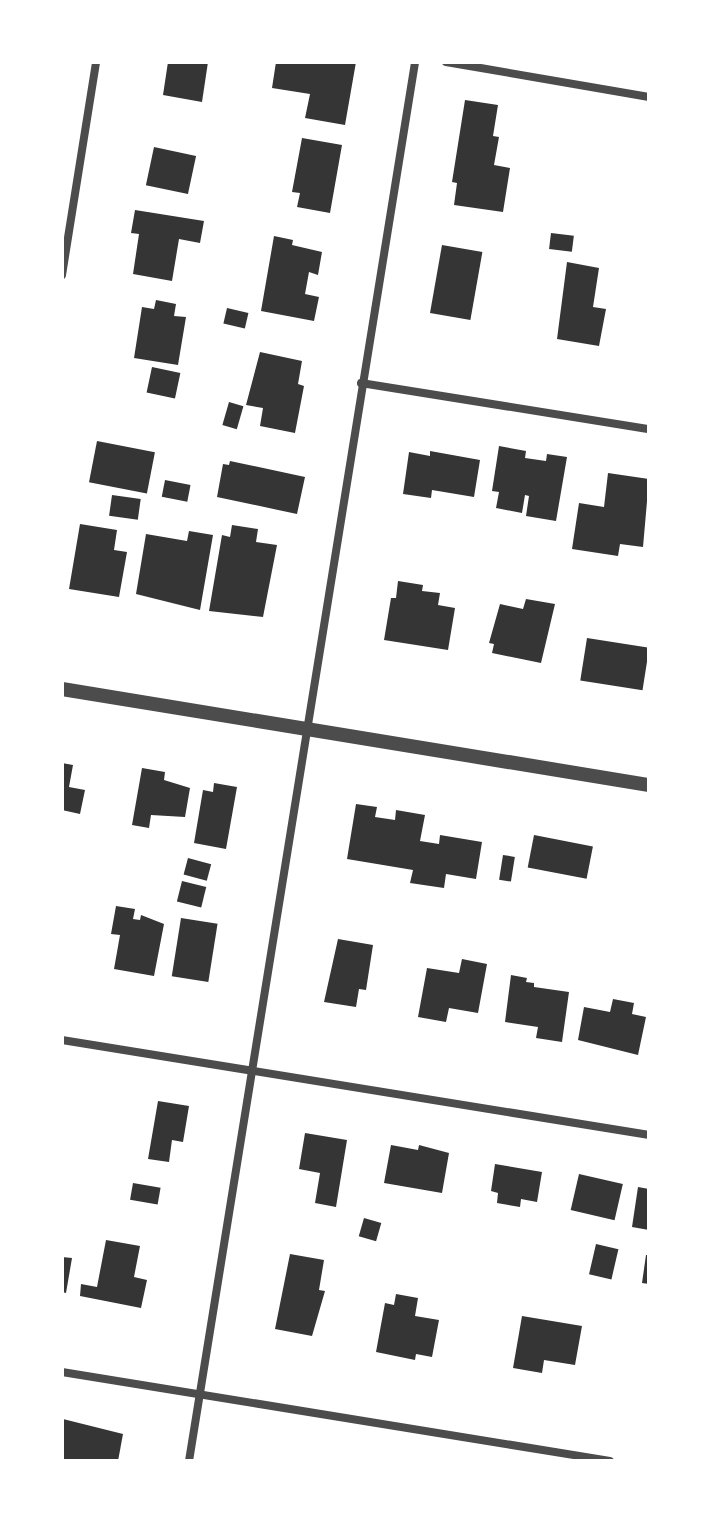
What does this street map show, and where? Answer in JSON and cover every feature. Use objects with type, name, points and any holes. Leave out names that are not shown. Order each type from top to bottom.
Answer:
[{"type":"street","points":[[62,275],[96,62]]},
{"type":"street","points":[[189,1461],[415,62]]},
{"type":"street","points":[[446,62],[649,97]]},
{"type":"street","points":[[361,383],[649,429]]},
{"type":"street","points":[[62,689],[649,785]]},
{"type":"street","points":[[62,1040],[649,1135]]},
{"type":"street","points":[[62,1372],[610,1461]]},
{"type":"building","points":[[168,62],[208,62],[202,102],[163,95]]},
{"type":"building","points":[[276,62],[356,62],[345,125],[305,118],[310,94],[272,88]]},
{"type":"building","points":[[465,100],[498,105],[493,136],[499,137],[494,165],[510,168],[503,212],[454,205],[457,183],[452,182]]},
{"type":"building","points":[[302,138],[342,145],[330,213],[297,207],[300,193],[292,192]]},
{"type":"building","points":[[154,147],[196,156],[188,194],[146,185]]},
{"type":"building","points":[[135,210],[204,221],[200,243],[179,239],[172,281],[133,274],[139,234],[131,233]]},
{"type":"building","points":[[551,233],[574,236],[572,252],[549,249]]},
{"type":"building","points":[[274,236],[293,240],[292,245],[322,252],[318,275],[309,272],[305,294],[319,297],[314,321],[261,311]]},
{"type":"building","points":[[442,245],[482,252],[470,320],[430,313]]},
{"type":"building","points":[[567,262],[599,268],[593,307],[606,309],[599,346],[557,339]]},
{"type":"building","points":[[156,300],[176,304],[174,316],[186,317],[178,365],[134,358],[142,307],[154,309]]},
{"type":"building","points":[[227,308],[248,313],[245,329],[223,324]]},
{"type":"building","points":[[260,352],[302,361],[298,384],[304,386],[295,433],[260,426],[263,408],[246,405]]},
{"type":"building","points":[[152,367],[180,373],[175,398],[147,392]]},
{"type":"building","points":[[229,402],[243,406],[237,429],[222,425]]},
{"type":"building","points":[[97,441],[155,452],[147,493],[89,482]]},
{"type":"building","points":[[499,446],[526,451],[525,458],[546,461],[547,454],[567,457],[556,521],[526,516],[529,496],[525,495],[522,513],[496,508],[499,492],[492,491]]},
{"type":"building","points":[[430,451],[480,460],[474,497],[432,490],[431,498],[403,494],[409,452],[430,456]]},
{"type":"building","points":[[230,461],[305,477],[297,514],[217,497],[223,464],[229,465]]},
{"type":"building","points":[[608,473],[649,479],[643,547],[620,544],[618,556],[572,549],[579,503],[604,507]]},
{"type":"building","points":[[165,480],[191,485],[187,502],[162,497]]},
{"type":"building","points":[[112,495],[141,499],[138,520],[109,516]]},
{"type":"building","points":[[80,524],[117,530],[114,550],[127,552],[119,597],[69,589]]},
{"type":"building","points":[[232,525],[258,529],[256,542],[277,545],[263,617],[209,611],[222,535],[230,537]]},
{"type":"building","points":[[189,531],[213,535],[200,610],[136,594],[146,534],[187,541]]},
{"type":"building","points":[[398,581],[423,585],[422,591],[440,593],[438,605],[455,608],[448,650],[384,640],[391,598],[396,598]]},
{"type":"building","points":[[526,599],[555,604],[541,663],[492,653],[494,644],[489,643],[500,604],[523,609]]},
{"type":"building","points":[[587,638],[649,648],[642,690],[580,680]]},
{"type":"building","points":[[62,763],[73,765],[69,787],[85,790],[80,814],[62,810]]},
{"type":"building","points":[[142,768],[165,772],[164,780],[190,788],[185,817],[151,815],[149,828],[132,825]]},
{"type":"building","points":[[214,783],[237,787],[226,849],[194,843],[203,790],[213,792]]},
{"type":"building","points":[[356,804],[377,807],[375,817],[395,820],[396,810],[425,815],[420,841],[439,844],[440,835],[482,842],[476,879],[446,874],[444,888],[410,883],[413,870],[347,859]]},
{"type":"building","points":[[534,835],[593,846],[587,879],[528,867]]},
{"type":"building","points":[[503,855],[515,857],[511,882],[499,880]]},
{"type":"building","points":[[188,858],[211,864],[207,881],[184,874]]},
{"type":"building","points":[[182,881],[206,887],[201,907],[177,901]]},
{"type":"building","points":[[116,906],[135,909],[133,919],[140,920],[141,915],[164,924],[154,976],[114,969],[120,935],[111,934]]},
{"type":"building","points":[[181,918],[218,924],[208,982],[172,976]]},
{"type":"building","points":[[338,939],[373,945],[366,990],[359,989],[356,1007],[324,1002]]},
{"type":"building","points":[[462,959],[487,964],[478,1013],[449,1008],[446,1022],[418,1017],[427,968],[459,973]]},
{"type":"building","points":[[511,975],[527,978],[526,982],[534,983],[534,987],[569,992],[562,1042],[536,1038],[538,1027],[505,1022]]},
{"type":"building","points":[[613,999],[634,1003],[632,1014],[646,1017],[638,1055],[578,1040],[584,1007],[610,1012]]},
{"type":"building","points":[[158,1101],[189,1106],[183,1142],[172,1140],[169,1162],[148,1159]]},
{"type":"building","points":[[305,1133],[347,1140],[336,1207],[315,1203],[320,1173],[299,1169]]},
{"type":"building","points":[[391,1145],[418,1150],[419,1145],[449,1153],[442,1193],[384,1183]]},
{"type":"building","points":[[495,1164],[542,1172],[537,1202],[521,1199],[520,1207],[497,1203],[498,1193],[491,1191]]},
{"type":"building","points":[[579,1174],[623,1184],[615,1220],[571,1210]]},
{"type":"building","points":[[133,1183],[161,1188],[158,1205],[130,1200]]},
{"type":"building","points":[[638,1187],[649,1189],[649,1230],[632,1227]]},
{"type":"building","points":[[364,1218],[381,1223],[376,1241],[359,1236]]},
{"type":"building","points":[[106,1240],[140,1246],[134,1277],[147,1280],[141,1308],[80,1296],[81,1284],[97,1287]]},
{"type":"building","points":[[596,1244],[618,1249],[611,1279],[589,1274]]},
{"type":"building","points":[[290,1254],[324,1260],[319,1290],[325,1291],[312,1336],[275,1329]]},
{"type":"building","points":[[646,1255],[649,1255],[649,1284],[642,1283]]},
{"type":"building","points":[[62,1257],[72,1258],[66,1293],[62,1292]]},
{"type":"building","points":[[396,1294],[418,1298],[415,1316],[439,1320],[432,1357],[416,1354],[415,1360],[376,1352],[385,1303],[394,1305]]},
{"type":"building","points":[[522,1316],[582,1326],[575,1365],[544,1360],[542,1373],[513,1368]]},
{"type":"building","points":[[63,1419],[123,1434],[118,1461],[62,1461]]}]
